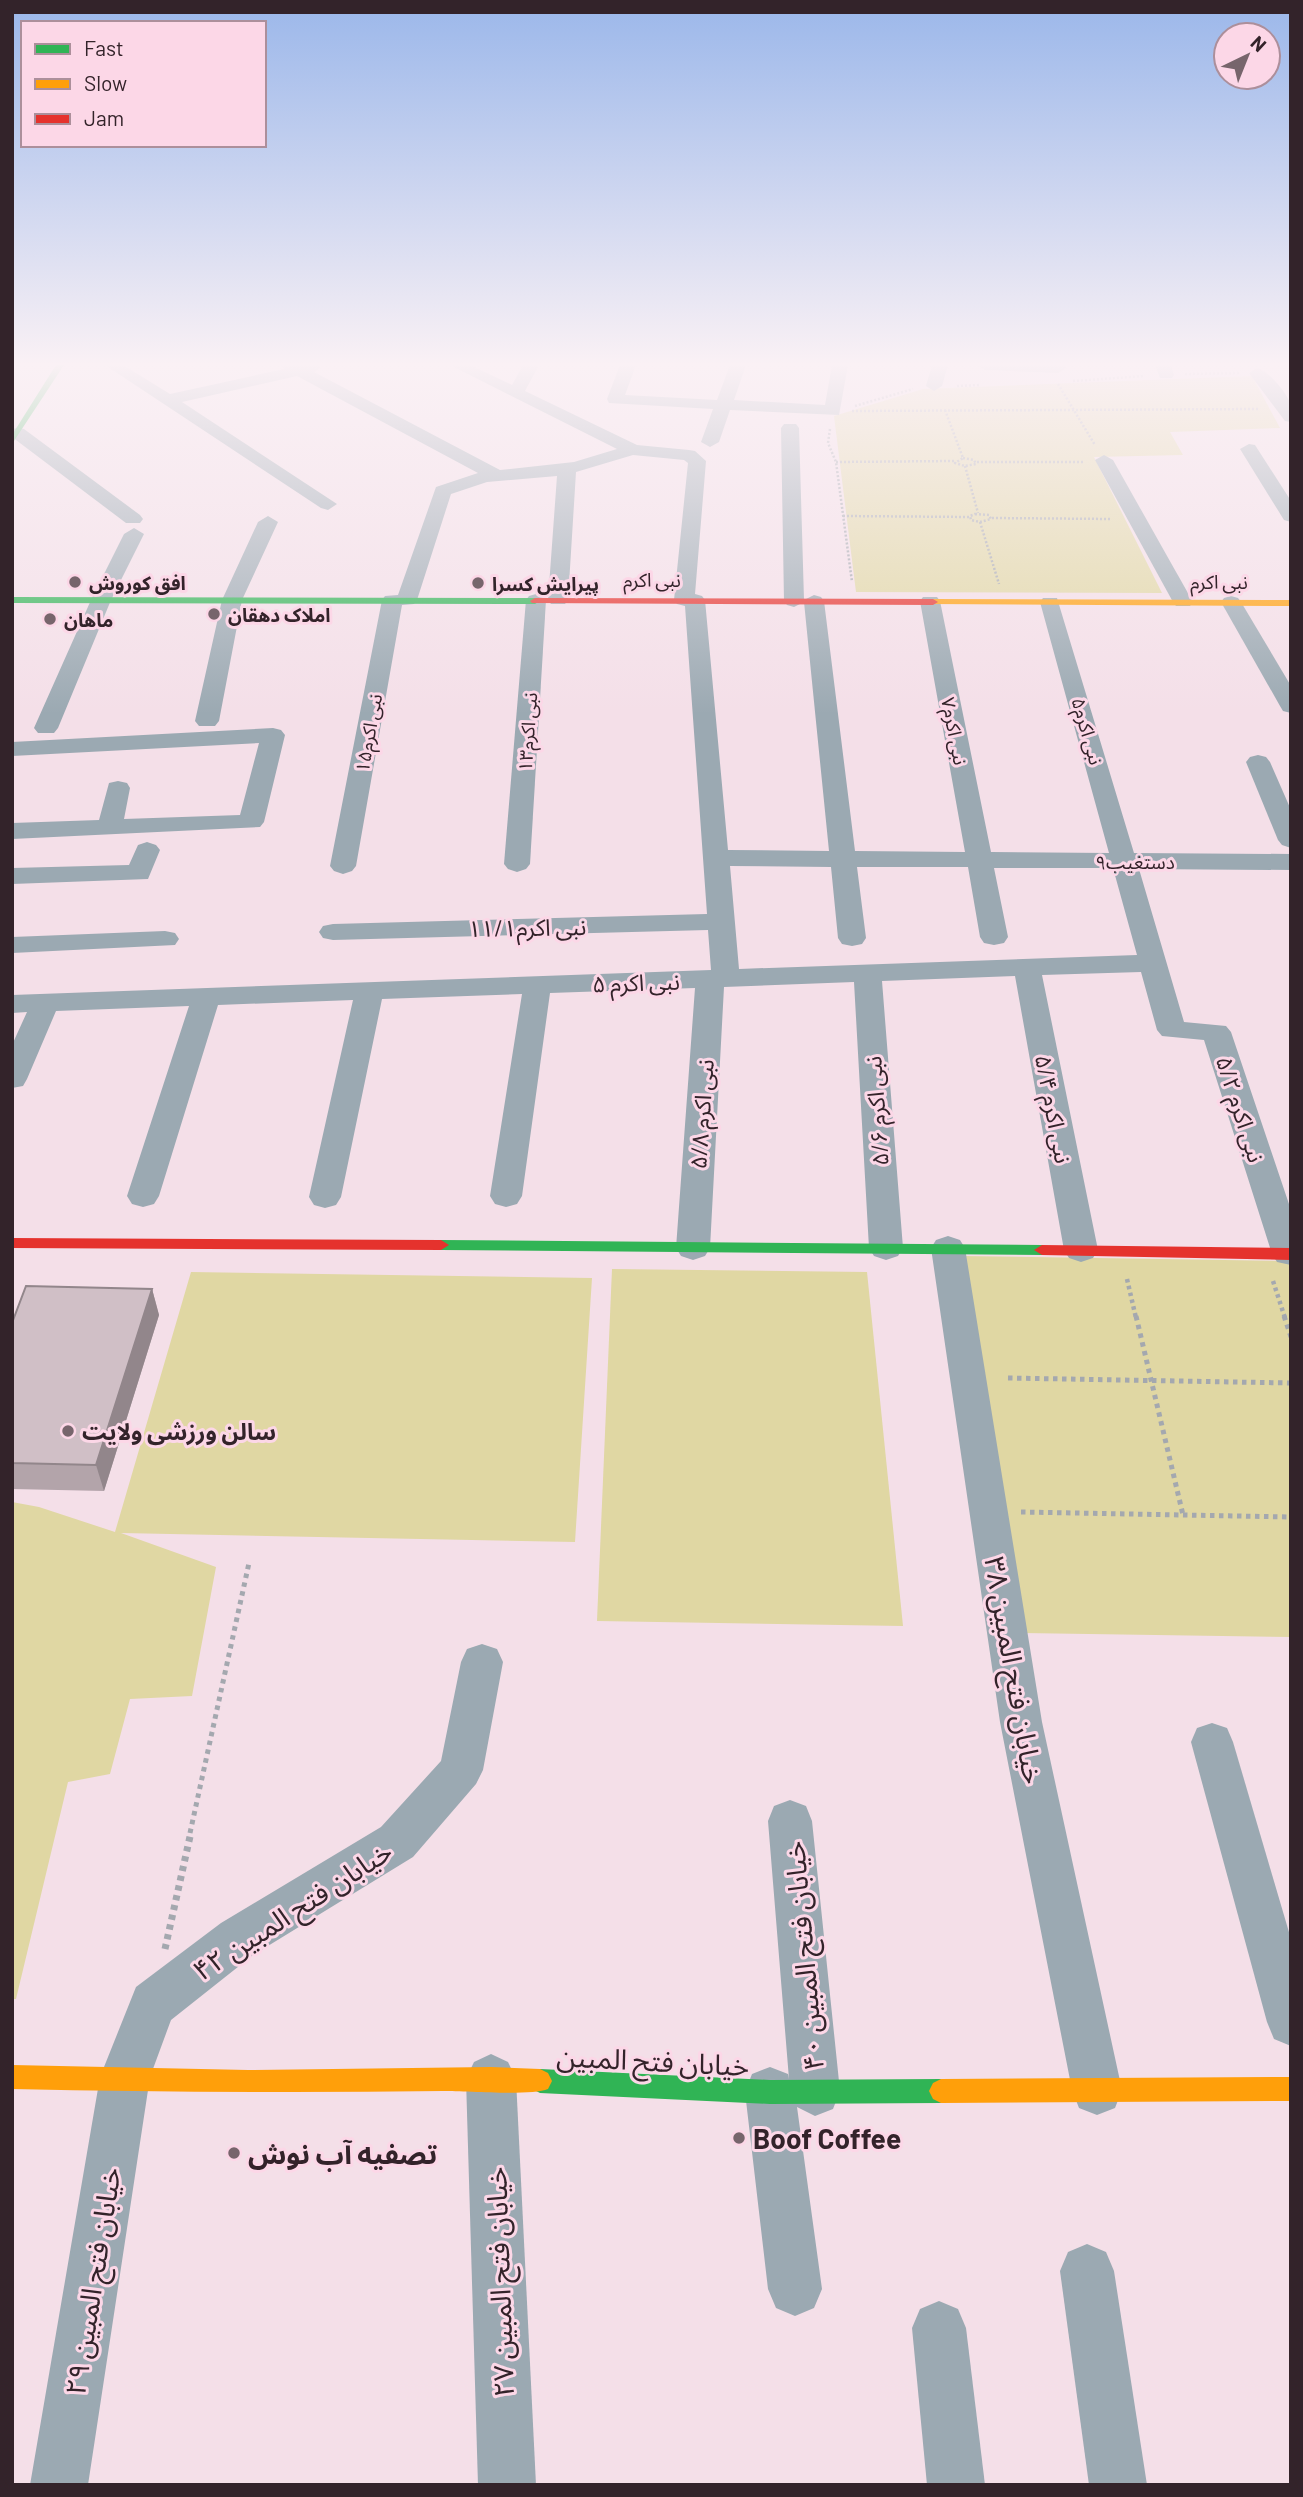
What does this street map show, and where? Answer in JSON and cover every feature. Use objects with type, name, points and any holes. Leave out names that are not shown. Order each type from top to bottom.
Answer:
[{"type":"street","points":[[46,728],[134,526],[74,482]]},
{"type":"street","points":[[293,482],[328,504]]},
{"type":"street","name":"نبی اکرم۱۵","points":[[343,866],[400,600],[443,491],[474,482]]},
{"type":"street","name":"نبی اکرم۱۳","points":[[517,864],[547,600],[566,482]]},
{"type":"street","name":"نبی اکرم ۵/۸","points":[[692,1248],[722,922],[690,600],[695,482]]},
{"type":"street","points":[[794,482],[804,601],[844,859],[852,938]]},
{"type":"street","points":[[1116,482],[1183,602]]},
{"type":"street","points":[[1269,482],[1291,516]]},
{"type":"street","points":[[195,764],[232,600],[268,522]]},
{"type":"street","name":"نبی اکرم","points":[[12,600],[1291,603]]},
{"type":"street","name":"نبی اکرم۷","points":[[930,601],[994,937]]},
{"type":"street","name":"نبی اکرم۵","points":[[1050,602],[1125,861]]},
{"type":"street","points":[[1231,603],[1291,706]]},
{"type":"street","points":[[12,749],[204,730],[273,735],[251,822],[12,831]]},
{"type":"street","points":[[1258,762],[1291,840]]},
{"type":"street","points":[[110,828],[118,788]]},
{"type":"street","points":[[12,876],[139,873],[147,850]]},
{"type":"street","points":[[717,858],[844,859]]},
{"type":"street","name":"دستغیب۹","points":[[844,859],[1291,862]]},
{"type":"street","points":[[1125,861],[1154,964]]},
{"type":"street","name":"نبی اکرم۱۱/۱","points":[[338,905],[331,944],[722,922]]},
{"type":"street","points":[[12,944],[164,939]]},
{"type":"street","name":"نبی اکرم ۵","points":[[12,1004],[1154,964]]},
{"type":"street","name":"نبی اکرم ۵/۲","points":[[1154,964],[1172,1030],[1216,1032],[1281,1253]]},
{"type":"street","name":"نبی اکرم ۵/۴","points":[[1027,968],[1081,1250]]},
{"type":"street","name":"نبی اکرم ۵/۶","points":[[867,974],[886,1248]]},
{"type":"street","points":[[506,1195],[537,985]]},
{"type":"street","points":[[325,1197],[369,992]]},
{"type":"street","points":[[144,1196],[206,997]]},
{"type":"street","points":[[12,1079],[45,1003]]},
{"type":"street","points":[[12,1243],[948,1248],[1281,1253]]},
{"type":"street","name":"خیابان فتح المبین ۳۸","points":[[948,1248],[1021,1722],[1097,2090]]},
{"type":"street","name":"خیابان فتح المبین ۴۲","points":[[153,2004],[237,1939],[397,1842],[461,1770],[482,1662]]},
{"type":"street","points":[[1212,1742],[1291,2022]]},
{"type":"street","name":"خیابان فتح المبین ۴۰","points":[[790,1821],[794,2289]]},
{"type":"street","points":[[125,2077],[153,2004]]},
{"type":"street","name":"خیابان فتح المبین","points":[[12,2077],[125,2077],[248,2082],[491,2079],[792,2092],[1097,2090],[1288,2101]]},
{"type":"street","name":"خیابان فتح المبین ۲۹","points":[[59,2485],[125,2077]]},
{"type":"street","name":"خیابان فتح المبین ۲۷","points":[[491,2079],[507,2485]]},
{"type":"street","points":[[1087,2271],[1118,2485]]},
{"type":"street","points":[[939,2328],[956,2485]]},
{"type":"path","points":[[839,482],[853,587]]},
{"type":"path","points":[[969,482],[978,513]]},
{"type":"path","points":[[843,516],[971,517],[978,513],[992,518],[1137,519]]},
{"type":"path","points":[[971,517],[971,520],[981,522],[992,518]]},
{"type":"path","points":[[981,522],[1004,601]]},
{"type":"path","points":[[1121,1251],[1183,1515]]},
{"type":"path","points":[[1281,1253],[1291,1337]]},
{"type":"path","points":[[1009,1378],[1291,1383]]},
{"type":"path","points":[[988,1512],[1291,1517]]},
{"type":"path","points":[[153,2004],[249,1563]]},
{"type":"shaded area","points":[[842,482],[1106,482],[1162,593],[856,592]]},
{"type":"shaded area","points":[[962,1256],[1291,1261],[1291,1637],[1022,1633]]},
{"type":"shaded area","points":[[612,1269],[867,1272],[903,1626],[597,1621]]},
{"type":"shaded area","points":[[191,1272],[592,1278],[575,1542],[121,1533],[216,1567],[192,1696],[130,1699],[110,1774],[68,1782],[16,1999],[12,1999],[12,1502],[39,1507],[115,1532]]},
{"type":"building","name":"سالن ورزشی ولایت","points":[[26,1286],[152,1289],[96,1465],[12,1463],[12,1323]]},
{"type":"traffic: fast","points":[[12,600],[535,601]]},
{"type":"traffic: fast","points":[[441,1245],[1042,1250]]},
{"type":"traffic: fast","points":[[540,2081],[770,2092],[941,2091]]},
{"type":"traffic: slow","points":[[933,602],[1291,603]]},
{"type":"traffic: slow","points":[[12,2077],[248,2082],[491,2079],[540,2081]]},
{"type":"traffic: slow","points":[[941,2091],[1291,2089]]},
{"type":"traffic: jam","points":[[535,601],[933,602]]},
{"type":"traffic: jam","points":[[12,1243],[441,1245]]},
{"type":"traffic: jam","points":[[1042,1250],[1291,1254]]},
{"type":"place","name":"افق کوروش","points":[[75,582]]},
{"type":"place","name":"پیرایش کسرا","points":[[478,583]]},
{"type":"place","name":"املاک دهقان","points":[[214,614]]},
{"type":"place","name":"ماهان","points":[[50,619]]},
{"type":"place","name":"سالن ورزشی ولایت","points":[[68,1431]]},
{"type":"place","name":"Boof Coffee","points":[[739,2138]]},
{"type":"place","name":"تصفیه آب نوش","points":[[234,2153]]}]
